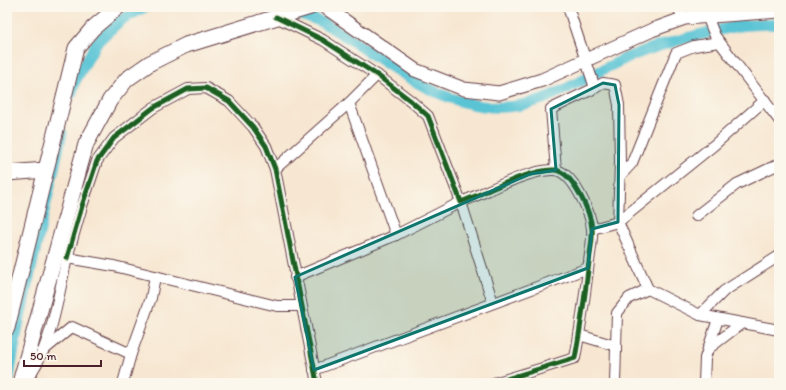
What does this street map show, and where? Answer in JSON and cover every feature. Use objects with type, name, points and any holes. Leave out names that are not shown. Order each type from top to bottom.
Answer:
[{"type":"main road","points":[[7,328],[76,48],[93,28],[118,7]]},
{"type":"main road","points":[[20,383],[86,144],[110,100],[128,79],[150,63],[186,45],[306,8]]},
{"type":"main road","points":[[7,173],[46,170]]},
{"type":"street","points":[[325,7],[415,70],[464,89],[499,93],[588,67],[652,30],[685,18],[710,20],[776,10]]},
{"type":"street","points":[[568,7],[594,86]]},
{"type":"street","points":[[677,7],[685,18]]},
{"type":"street","points":[[279,17],[323,40],[377,75],[412,101],[428,116],[461,202],[493,303]]},
{"type":"street","points":[[710,20],[717,39],[779,120]]},
{"type":"street","points":[[620,176],[632,163],[676,53],[717,39]]},
{"type":"street","points":[[275,168],[349,103],[377,75]]},
{"type":"street","points":[[556,170],[551,109],[594,86],[603,83],[615,85],[619,105],[620,176],[618,222],[648,289],[700,316],[779,330]]},
{"type":"street","points":[[24,383],[33,372],[44,350],[67,258],[97,161],[114,138],[153,108],[188,89],[206,88],[229,101],[253,127],[266,146],[275,168],[295,277],[317,383]]},
{"type":"street","points":[[592,229],[618,222],[714,145],[765,100]]},
{"type":"street","points":[[349,103],[396,235]]},
{"type":"street","points":[[696,216],[737,184],[779,164]]},
{"type":"street","points":[[295,277],[396,235],[461,202],[530,174],[556,170],[564,173],[577,189],[584,203],[592,229],[580,335],[575,358],[505,381],[494,383]]},
{"type":"street","points":[[700,316],[724,291],[779,256]]},
{"type":"street","points":[[67,258],[114,266],[277,306],[301,306]]},
{"type":"street","points":[[314,370],[588,268]]},
{"type":"street","points":[[123,383],[130,354],[151,298],[155,276]]},
{"type":"street","points":[[615,383],[616,313],[629,298],[648,289]]},
{"type":"street","points":[[704,383],[705,358],[718,319]]},
{"type":"street","points":[[708,349],[742,323]]},
{"type":"street","points":[[44,350],[72,327],[130,354]]},
{"type":"street","points":[[580,335],[616,346]]},
{"type":"highlighted area","points":[[603,83],[615,85],[619,105],[618,222],[592,229],[588,268],[314,370],[295,277],[530,174],[556,170],[551,109]]},
{"type":"waterway","points":[[72,93],[74,83],[97,42],[121,20],[145,7]]},
{"type":"waterway","points":[[276,7],[308,17],[327,25],[425,87],[468,103],[491,107],[510,107],[528,104],[545,98],[629,57],[680,40],[739,26],[779,24]]},
{"type":"waterway","points":[[8,383],[18,326],[62,133]]},
{"type":"cycle path","points":[[276,17],[323,40],[377,75],[428,116],[461,202],[521,177],[545,170],[562,172],[580,194],[591,222],[592,237],[583,310],[575,358],[494,383]]},
{"type":"cycle path","points":[[67,258],[97,161],[114,138],[153,108],[188,89],[206,88],[229,101],[253,127],[266,146],[275,169],[317,383]]}]
